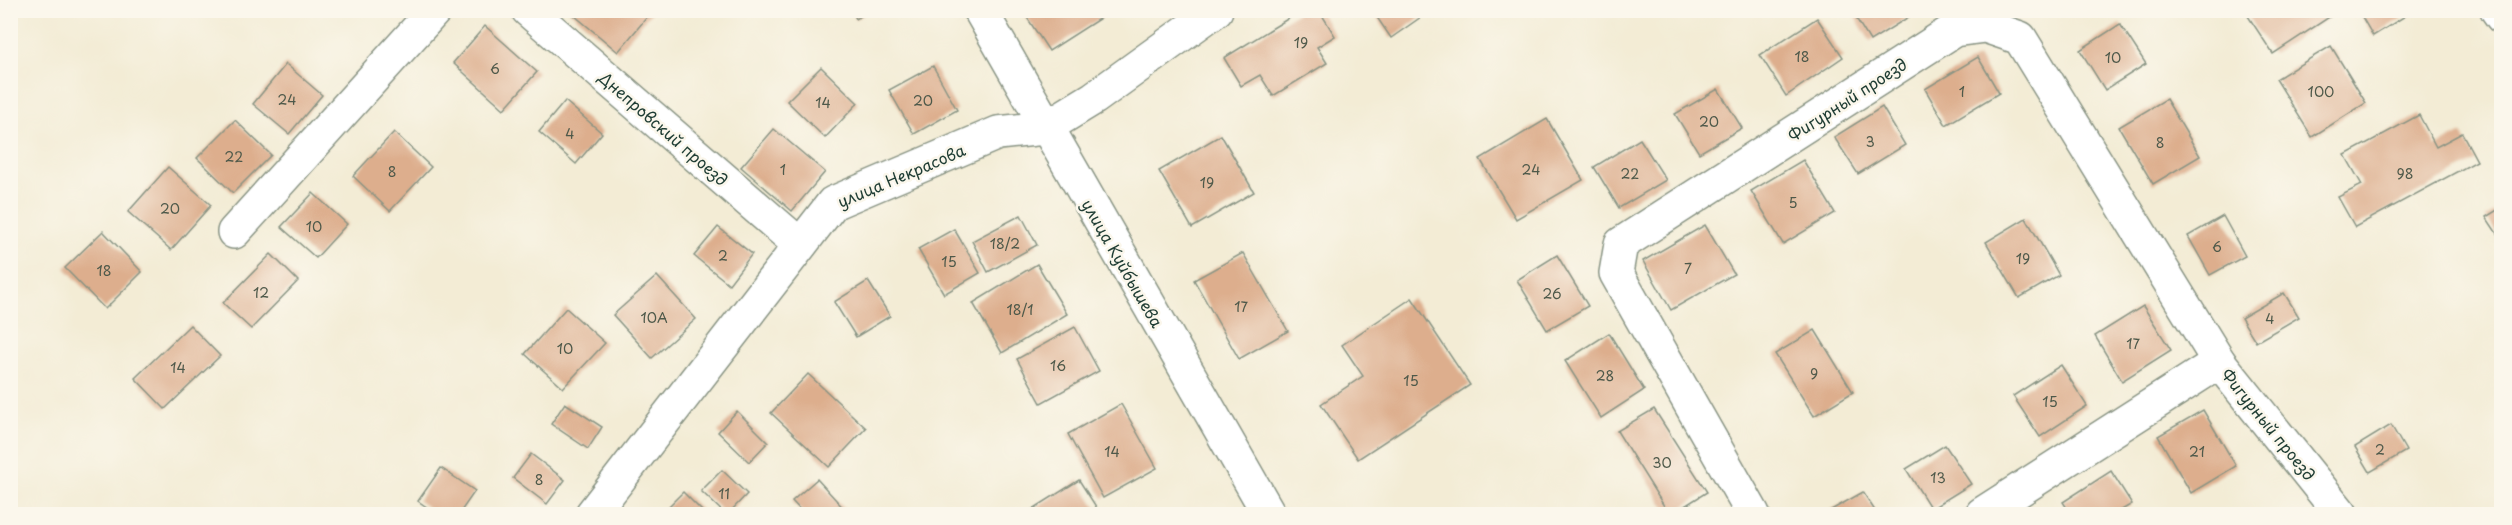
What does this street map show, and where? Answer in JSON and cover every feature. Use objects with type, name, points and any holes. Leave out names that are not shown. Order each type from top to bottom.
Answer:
[{"type":"street","points":[[234,232],[435,10]]},
{"type":"street","name":"Днепровский проезд","points":[[528,10],[800,245]]},
{"type":"street","name":"улица Куйбышева","points":[[980,10],[1045,128],[1269,514]]},
{"type":"street","name":"улица Некрасова","points":[[592,514],[833,203],[998,133],[1045,128],[1094,98],[1216,10]]},
{"type":"street","points":[[2497,10],[2502,17]]},
{"type":"street","name":"Фигурный проезд","points":[[1753,514],[1616,273],[1622,244],[1954,30],[1985,26],[2019,38],[2219,362],[2341,514]]},
{"type":"street","name":"Фигурный проезд","points":[[1982,514],[2219,362]]},
{"type":"building","points":[[568,10],[653,10],[618,52]]},
{"type":"building","points":[[852,10],[871,10],[856,19]]},
{"type":"building","points":[[1022,10],[1098,10],[1102,17],[1049,51]]},
{"type":"building","points":[[1302,10],[1319,10],[1335,36],[1317,47],[1327,63],[1273,96],[1260,75],[1241,86],[1224,58]]},
{"type":"building","points":[[1372,10],[1431,10],[1391,38]]},
{"type":"building","points":[[1851,10],[1920,10],[1870,41]]},
{"type":"building","points":[[2244,10],[2340,10],[2273,54]]},
{"type":"building","points":[[2358,10],[2415,10],[2373,36]]},
{"type":"building","points":[[1817,18],[1843,57],[1786,96],[1760,55]]},
{"type":"building","points":[[2120,24],[2146,64],[2105,90],[2080,50]]},
{"type":"building","points":[[485,26],[537,72],[504,109],[453,63]]},
{"type":"building","points":[[2331,46],[2366,103],[2312,137],[2276,79]]},
{"type":"building","points":[[1978,57],[1999,93],[1946,125],[1925,89]]},
{"type":"building","points":[[286,64],[322,95],[289,134],[253,104]]},
{"type":"building","points":[[933,66],[957,110],[914,134],[889,90]]},
{"type":"building","points":[[821,67],[858,103],[825,138],[787,101]]},
{"type":"building","points":[[1718,89],[1742,128],[1699,153],[1675,114]]},
{"type":"building","points":[[2166,99],[2200,156],[2153,184],[2119,127]]},
{"type":"building","points":[[565,101],[602,133],[576,164],[539,132]]},
{"type":"building","points":[[1882,107],[1905,145],[1858,174],[1834,137]]},
{"type":"building","points":[[2419,115],[2436,147],[2462,133],[2477,161],[2355,227],[2338,197],[2362,185],[2345,155]]},
{"type":"building","points":[[1547,119],[1583,180],[1516,219],[1480,159]]},
{"type":"building","points":[[235,120],[271,155],[233,193],[197,158]]},
{"type":"building","points":[[774,129],[825,172],[792,211],[741,167]]},
{"type":"building","points":[[394,132],[431,167],[390,211],[353,176]]},
{"type":"building","points":[[1221,135],[1254,192],[1192,228],[1159,171]]},
{"type":"building","points":[[1640,139],[1666,180],[1619,208],[1594,167]]},
{"type":"building","points":[[1803,160],[1835,213],[1783,244],[1751,191]]},
{"type":"building","points":[[168,167],[211,205],[171,250],[128,212]]},
{"type":"building","points":[[313,193],[347,224],[316,258],[281,227]]},
{"type":"building","points":[[2502,207],[2502,241],[2486,217]]},
{"type":"building","points":[[1021,215],[1037,245],[988,272],[972,241]]},
{"type":"building","points":[[2223,216],[2245,256],[2210,275],[2188,236]]},
{"type":"building","points":[[2026,218],[2059,275],[2019,298],[1986,242]]},
{"type":"building","points":[[1705,225],[1734,274],[1671,310],[1643,261]]},
{"type":"building","points":[[718,227],[752,254],[729,284],[694,256]]},
{"type":"building","points":[[954,229],[980,273],[944,294],[918,249]]},
{"type":"building","points":[[103,231],[142,272],[105,309],[65,268]]},
{"type":"building","points":[[1243,253],[1288,331],[1239,359],[1194,280]]},
{"type":"building","points":[[271,254],[298,281],[251,329],[223,303]]},
{"type":"building","points":[[1557,255],[1588,306],[1547,330],[1517,280]]},
{"type":"building","points":[[1037,264],[1067,314],[1002,353],[973,303]]},
{"type":"building","points":[[657,276],[696,319],[652,358],[613,315]]},
{"type":"building","points":[[868,281],[890,316],[856,337],[834,302]]},
{"type":"building","points":[[2284,293],[2299,317],[2256,342],[2241,318]]},
{"type":"building","points":[[1412,298],[1470,385],[1358,459],[1321,404],[1363,376],[1342,345]]},
{"type":"building","points":[[2143,306],[2171,350],[2122,381],[2095,336]]},
{"type":"building","points":[[566,308],[605,343],[563,388],[525,354]]},
{"type":"building","points":[[190,325],[220,356],[165,409],[135,378]]},
{"type":"building","points":[[1075,327],[1099,371],[1041,403],[1017,359]]},
{"type":"building","points":[[1815,330],[1853,392],[1814,416],[1775,354]]},
{"type":"building","points":[[1609,333],[1644,390],[1601,418],[1565,361]]},
{"type":"building","points":[[2061,365],[2087,406],[2040,437],[2013,396]]},
{"type":"building","points":[[808,374],[866,428],[829,467],[771,413]]},
{"type":"building","points":[[565,403],[602,427],[588,449],[551,424]]},
{"type":"building","points":[[1121,404],[1157,468],[1103,498],[1068,434]]},
{"type":"building","points":[[1654,409],[1707,492],[1672,514],[1669,514],[1617,431]]},
{"type":"building","points":[[2203,410],[2236,466],[2191,493],[2158,436]]},
{"type":"building","points":[[737,411],[768,442],[749,462],[718,432]]},
{"type":"building","points":[[2391,425],[2406,451],[2370,472],[2355,447]]},
{"type":"building","points":[[1945,445],[1971,484],[1931,509],[1906,469]]},
{"type":"building","points":[[531,454],[565,480],[547,504],[513,478]]},
{"type":"building","points":[[441,468],[475,491],[459,514],[437,514],[418,501]]},
{"type":"building","points":[[722,470],[747,494],[728,514],[725,514],[701,491]]},
{"type":"building","points":[[2111,471],[2132,504],[2115,514],[2071,514],[2063,502]]},
{"type":"building","points":[[817,479],[847,512],[844,514],[804,514],[792,501]]},
{"type":"building","points":[[1079,480],[1100,513],[1025,514]]},
{"type":"building","points":[[683,492],[705,514],[661,514]]},
{"type":"building","points":[[1863,492],[1877,514],[1824,514]]}]
